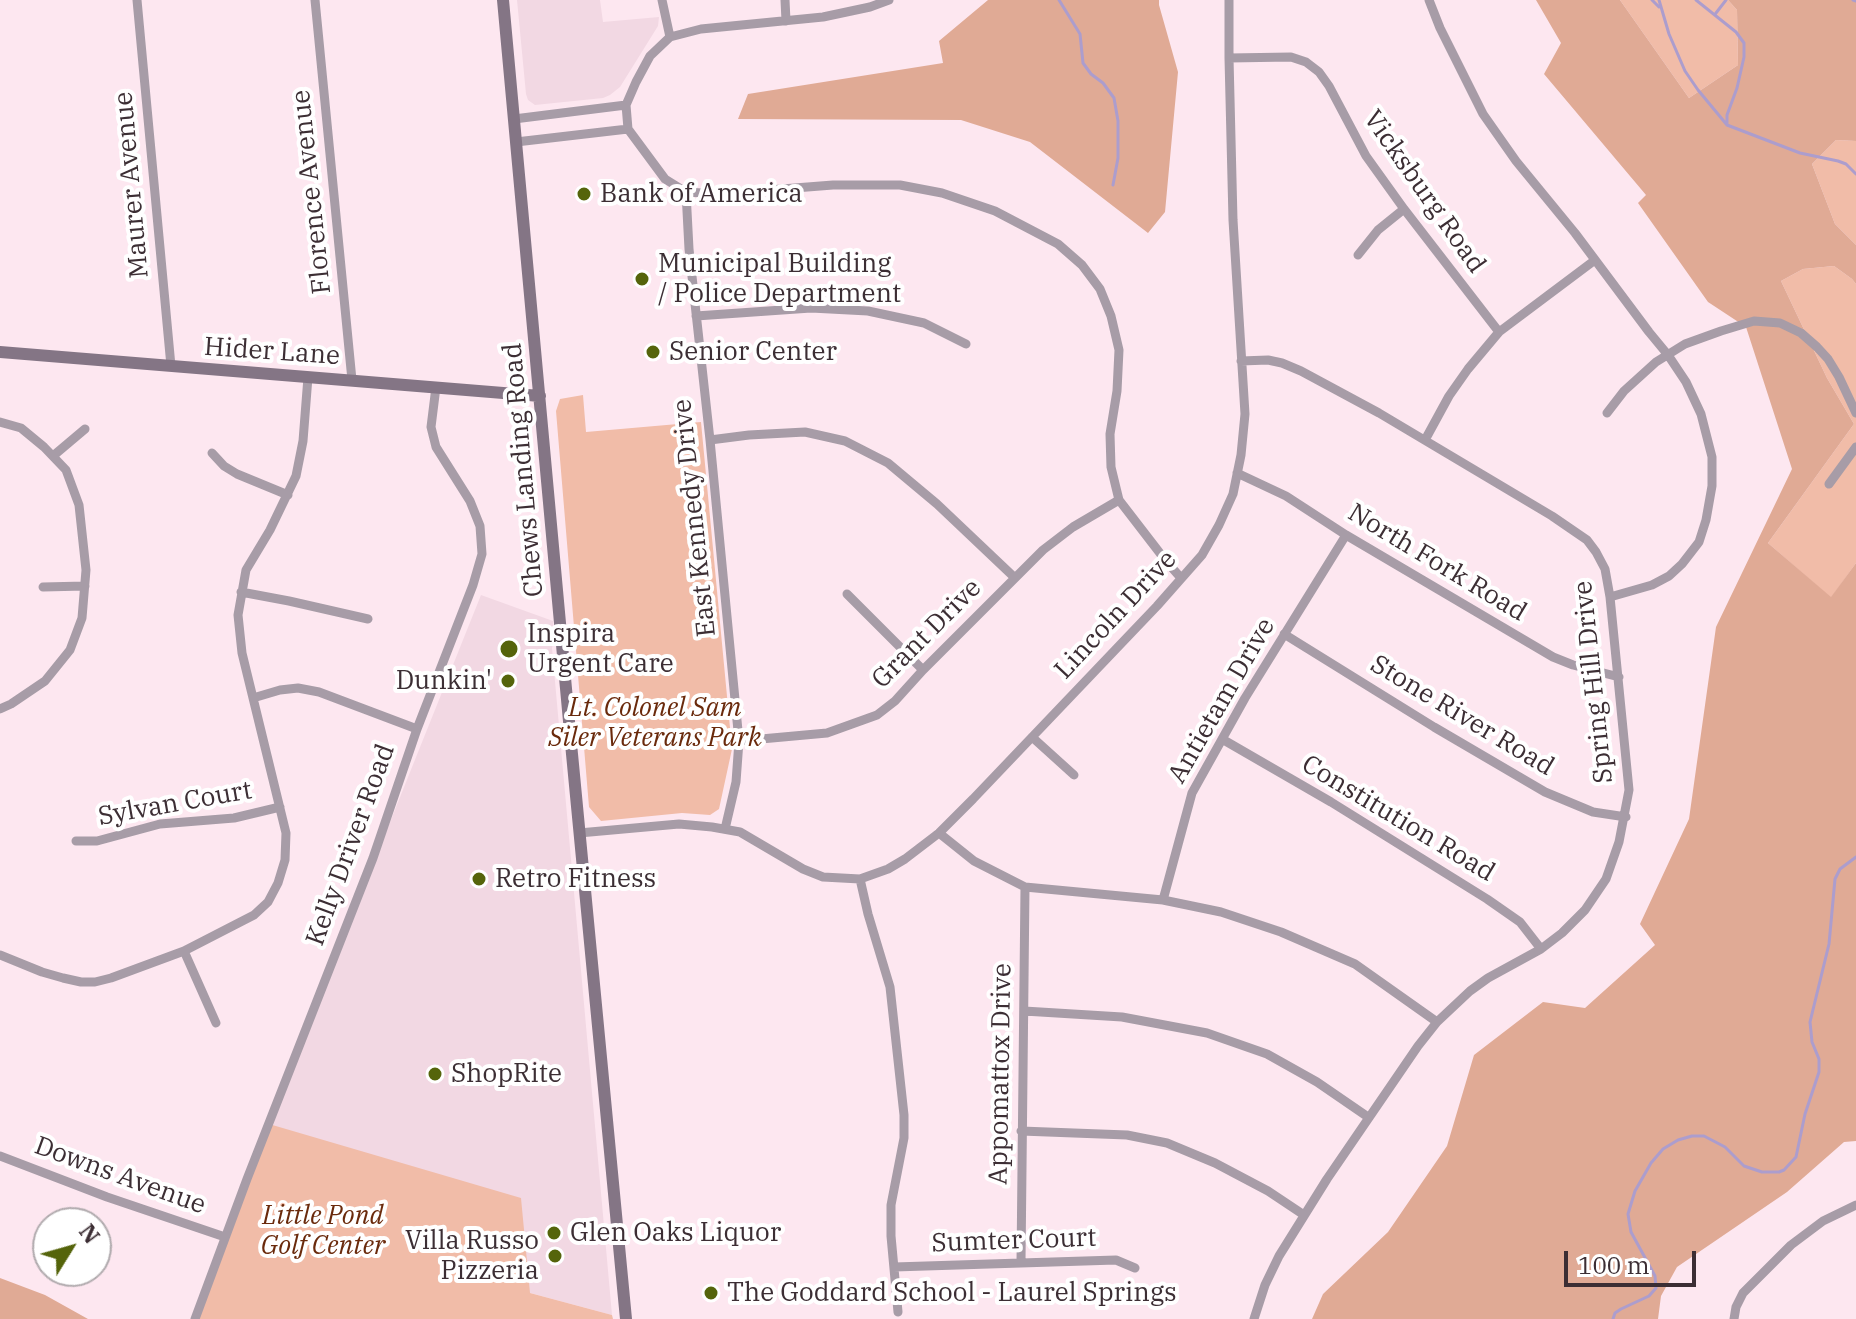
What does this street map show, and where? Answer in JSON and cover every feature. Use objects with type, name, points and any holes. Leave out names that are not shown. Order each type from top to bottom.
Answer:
[{"type":"main road","name":"Chews Landing Road","points":[[503,0],[626,1319]]},
{"type":"main road","name":"Hider Lane","points":[[0,352],[540,396]]},
{"type":"street","name":"Maurer Avenue","points":[[137,0],[171,366]]},
{"type":"street","name":"Florence Avenue","points":[[315,0],[352,380]]},
{"type":"street","points":[[662,0],[670,37]]},
{"type":"street","points":[[785,0],[786,21]]},
{"type":"street","points":[[889,0],[835,15],[701,29],[670,37],[650,56],[626,105],[628,129],[665,179],[686,192],[718,194],[833,185],[900,185],[942,193],[995,211],[1058,244],[1082,265],[1100,289],[1111,316],[1119,350],[1110,434],[1111,467],[1119,500],[1181,578]]},
{"type":"street","name":"Lincoln Drive","points":[[579,833],[679,824],[725,829],[740,832],[803,869],[823,877],[860,879],[888,869],[939,833],[1202,555],[1233,494],[1245,414],[1233,220],[1229,0]]},
{"type":"street","points":[[1429,0],[1483,114],[1516,161],[1668,355],[1686,382],[1701,414],[1712,457],[1712,486],[1699,542],[1669,576],[1652,585],[1610,597]]},
{"type":"street","name":"Vicksburg Road","points":[[1229,58],[1291,57],[1306,62],[1319,72],[1366,156],[1499,332]]},
{"type":"street","points":[[514,119],[626,105]]},
{"type":"street","points":[[516,142],[628,129]]},
{"type":"street","name":"East Kennedy Drive","points":[[686,192],[689,249],[739,741],[736,782],[725,829]]},
{"type":"street","points":[[1358,255],[1378,230],[1404,209]]},
{"type":"street","points":[[1425,440],[1449,396],[1499,332],[1595,260]]},
{"type":"street","points":[[696,316],[811,308],[868,311],[924,323],[966,344]]},
{"type":"street","points":[[1607,413],[1624,391],[1656,362],[1685,344],[1754,321],[1780,323],[1801,333],[1828,359],[1856,413]]},
{"type":"street","name":"Spring Hill Drive","points":[[1241,361],[1268,360],[1301,371],[1425,440],[1587,540],[1605,569],[1610,597],[1629,790],[1626,817],[1606,879],[1585,910],[1541,949],[1470,991],[1437,1022],[1368,1117],[1304,1215],[1265,1285],[1254,1319]]},
{"type":"street","points":[[0,955],[63,978],[95,982],[184,951],[254,915],[268,902],[285,860],[286,833],[242,653],[238,615],[246,570],[270,530],[296,476],[303,441],[308,377]]},
{"type":"street","name":"Kelly Driver Road","points":[[195,1319],[373,858],[482,554],[480,526],[470,501],[436,447],[431,427],[436,387]]},
{"type":"street","points":[[0,422],[21,428],[66,470],[79,505],[86,570],[82,618],[70,650],[45,681],[0,709]]},
{"type":"street","points":[[53,456],[85,429]]},
{"type":"street","points":[[710,440],[805,432],[845,441],[888,463],[937,504],[1014,577]]},
{"type":"street","points":[[1829,484],[1856,447]]},
{"type":"street","points":[[212,453],[237,474],[288,495]]},
{"type":"street","name":"North Fork Road","points":[[1237,473],[1286,496],[1346,535],[1553,657],[1619,677]]},
{"type":"street","name":"Grant Drive","points":[[739,741],[827,733],[877,715],[895,701],[1043,550],[1073,527],[1119,500]]},
{"type":"street","name":"Antietam Drive","points":[[1163,900],[1192,793],[1284,634],[1346,535]]},
{"type":"street","points":[[43,587],[85,586]]},
{"type":"street","points":[[241,592],[368,619]]},
{"type":"street","points":[[847,594],[923,670]]},
{"type":"street","name":"Stone River Road","points":[[1284,634],[1545,792],[1593,812],[1626,817]]},
{"type":"street","points":[[253,698],[298,688],[319,692],[417,729]]},
{"type":"street","points":[[1032,737],[1074,775]]},
{"type":"street","name":"Constitution Road","points":[[1222,739],[1331,802],[1487,899],[1520,922],[1541,949]]},
{"type":"street","name":"Sylvan Court","points":[[76,841],[97,841],[160,824],[234,818],[280,807]]},
{"type":"street","points":[[939,833],[974,861],[1025,887],[1163,900],[1221,912],[1281,932],[1355,964],[1437,1022]]},
{"type":"street","points":[[860,879],[890,987],[904,1115],[904,1138],[891,1205],[898,1312]]},
{"type":"street","name":"Appomattox Drive","points":[[1021,1261],[1025,887]]},
{"type":"street","points":[[184,951],[216,1023]]},
{"type":"street","points":[[1024,1011],[1122,1017],[1207,1033],[1267,1054],[1317,1082],[1368,1117]]},
{"type":"street","points":[[1021,1131],[1127,1135],[1167,1143],[1215,1163],[1268,1191],[1304,1215]]},
{"type":"street","name":"Downs Avenue","points":[[0,1156],[225,1237]]},
{"type":"street","points":[[1734,1319],[1736,1307],[1747,1288],[1791,1245],[1823,1221],[1856,1205]]},
{"type":"street","name":"Sumter Court","points":[[894,1267],[1116,1260],[1135,1268]]},
{"type":"shaded area","points":[[517,0],[600,0],[603,22],[659,17],[658,26],[620,87],[610,95],[535,105],[526,94]]},
{"type":"shaded area","points":[[988,0],[1159,0],[1178,72],[1165,212],[1148,233],[1030,142],[961,120],[738,119],[748,94],[943,63],[939,41]]},
{"type":"shaded area","points":[[1536,0],[1620,0],[1689,98],[1738,65],[1737,10],[1728,0],[1856,0],[1856,141],[1836,140],[1812,164],[1835,224],[1856,245],[1856,284],[1834,266],[1803,269],[1781,281],[1827,378],[1854,424],[1768,543],[1831,597],[1856,563],[1856,1141],[1844,1142],[1787,1192],[1677,1267],[1661,1296],[1658,1319],[1312,1319],[1323,1294],[1388,1232],[1447,1146],[1474,1055],[1543,1002],[1585,1008],[1655,945],[1640,924],[1689,819],[1716,627],[1792,469],[1746,327],[1708,302],[1638,203],[1646,195],[1544,74],[1561,43]]},
{"type":"shaded area","points":[[481,595],[553,621],[552,648],[612,1315],[530,1293],[269,1124]]},
{"type":"shaded area","points":[[0,1278],[45,1295],[88,1319],[0,1319]]},
{"type":"green space","points":[[1620,0],[1728,0],[1737,10],[1738,65],[1689,98]]},
{"type":"green space","points":[[1836,140],[1856,141],[1856,245],[1835,224],[1812,164]]},
{"type":"green space","points":[[1834,266],[1856,284],[1856,563],[1831,598],[1768,543],[1854,424],[1827,378],[1781,281],[1803,269]]},
{"type":"green space","name":"Lt. Colonel Sam Siler Veterans Park","points":[[583,395],[586,432],[701,422],[732,749],[719,809],[710,815],[682,813],[601,821],[589,807],[556,411],[560,399]]},
{"type":"green space","name":"Little Pond Golf Center","points":[[269,1124],[521,1198],[530,1293],[612,1315],[613,1319],[196,1319]]},
{"type":"waterway","points":[[1059,0],[1080,34],[1083,63],[1114,98],[1118,121],[1118,158],[1113,185]]},
{"type":"waterway","points":[[1652,0],[1659,7]]},
{"type":"waterway","points":[[1659,0],[1685,71],[1727,125],[1800,153],[1846,164],[1856,174]]},
{"type":"waterway","points":[[1696,0],[1736,32],[1744,43],[1744,57],[1727,115],[1727,125]]},
{"type":"waterway","points":[[1716,13],[1726,0]]},
{"type":"waterway","points":[[1613,1319],[1615,1313],[1649,1296],[1656,1288],[1655,1276],[1631,1232],[1628,1214],[1635,1191],[1663,1149],[1678,1140],[1704,1136],[1725,1147],[1744,1166],[1762,1172],[1784,1170],[1796,1157],[1805,1114],[1819,1072],[1810,1022],[1829,944],[1835,879],[1840,869],[1856,857]]},
{"type":"place","name":"Bank of America","points":[[584,194]]},
{"type":"place","name":"Municipal Building / Police Department","points":[[642,279]]},
{"type":"place","name":"Senior Center","points":[[653,352]]},
{"type":"place","name":"Inspira Urgent Care","points":[[509,649]]},
{"type":"place","name":"Dunkin'","points":[[508,681]]},
{"type":"place","name":"Retro Fitness","points":[[479,879]]},
{"type":"place","name":"ShopRite","points":[[435,1074]]},
{"type":"place","name":"Glen Oaks Liquor","points":[[554,1233]]},
{"type":"place","name":"Villa Russo Pizzeria","points":[[555,1256]]},
{"type":"place","name":"The Goddard School - Laurel Springs","points":[[711,1293]]}]
